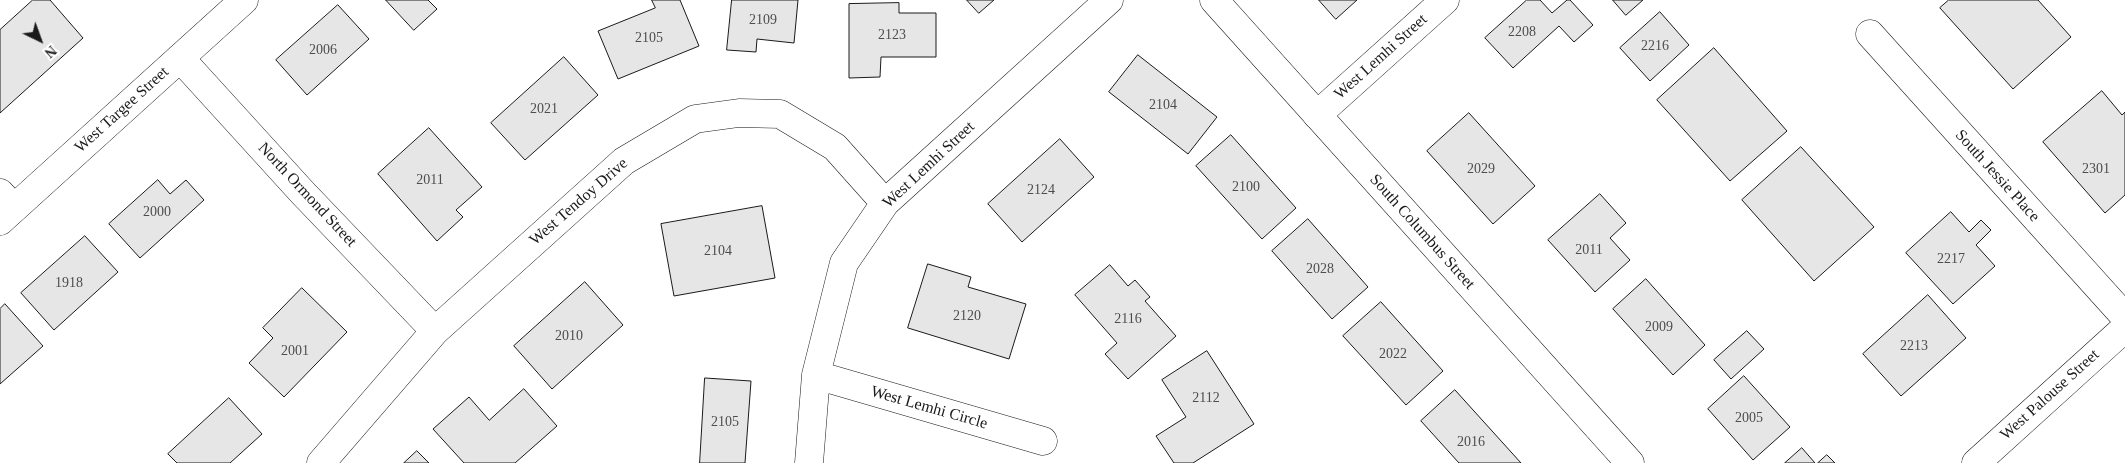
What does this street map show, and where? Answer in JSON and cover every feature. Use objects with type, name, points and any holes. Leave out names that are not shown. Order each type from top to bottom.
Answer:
[{"type":"street","name":"West Targee Street","points":[[5,207],[180,58],[244,0]]},
{"type":"street","name":"West Lemhi Street","points":[[809,463],[816,376],[844,263],[885,203],[1109,0]]},
{"type":"street","name":"South Columbus Street","points":[[1214,0],[1628,462]]},
{"type":"street","name":"West Lemhi Street","points":[[1317,114],[1445,0]]},
{"type":"street","name":"South Jessie Place","points":[[1870,34],[2125,317]]},
{"type":"street","name":"North Ormond Street","points":[[180,58],[302,192],[435,332]]},
{"type":"street","name":"West Tendoy Drive","points":[[321,463],[435,332],[624,161],[695,120],[739,114],[780,114],[835,147],[885,203]]},
{"type":"street","name":"West Palouse Street","points":[[1976,463],[2125,328]]},
{"type":"street","name":"West Lemhi Circle","points":[[816,376],[1043,441]]},
{"type":"building","points":[[33,0],[50,0],[83,38],[0,113],[0,30]]},
{"type":"building","points":[[386,0],[428,0],[437,9],[414,30]]},
{"type":"building","points":[[652,0],[680,0],[699,46],[618,79],[598,31],[655,8]]},
{"type":"building","points":[[732,0],[798,0],[794,43],[757,39],[756,52],[727,50]]},
{"type":"building","points":[[967,0],[994,0],[979,13]]},
{"type":"building","points":[[1319,0],[1357,0],[1336,19]]},
{"type":"building","points":[[1527,0],[1540,0],[1552,13],[1567,0],[1570,0],[1593,25],[1574,42],[1559,26],[1513,68],[1485,38]]},
{"type":"building","points":[[1613,0],[1643,0],[1626,15]]},
{"type":"building","points":[[1949,0],[2038,0],[2071,37],[2013,89],[1940,8]]},
{"type":"building","points":[[899,3],[899,13],[936,13],[936,57],[881,57],[880,77],[849,78],[849,4]]},
{"type":"building","points":[[338,5],[369,39],[307,95],[276,60]]},
{"type":"building","points":[[1660,12],[1689,45],[1650,81],[1620,48]]},
{"type":"building","points":[[1714,48],[1787,131],[1730,181],[1657,100]]},
{"type":"building","points":[[1138,55],[1217,117],[1188,154],[1109,92]]},
{"type":"building","points":[[564,57],[598,95],[525,160],[491,123]]},
{"type":"building","points":[[2102,91],[2122,115],[2125,112],[2125,195],[2105,213],[2043,142]]},
{"type":"building","points":[[1469,113],[1535,186],[1493,224],[1427,151]]},
{"type":"building","points":[[429,128],[482,187],[456,210],[463,217],[437,241],[378,174]]},
{"type":"building","points":[[1231,135],[1296,208],[1262,239],[1196,166]]},
{"type":"building","points":[[1060,139],[1094,177],[1022,242],[988,204]]},
{"type":"building","points":[[1801,147],[1874,227],[1814,281],[1742,200]]},
{"type":"building","points":[[158,180],[170,194],[186,180],[204,200],[140,258],[109,224]]},
{"type":"building","points":[[1600,194],[1626,223],[1610,238],[1630,260],[1595,292],[1548,240]]},
{"type":"building","points":[[762,206],[775,278],[674,296],[661,224]]},
{"type":"building","points":[[1951,212],[1969,232],[1981,220],[1991,230],[1976,245],[1995,266],[1953,304],[1906,253]]},
{"type":"building","points":[[1308,219],[1368,287],[1332,319],[1272,251]]},
{"type":"building","points":[[85,236],[118,272],[54,330],[21,293]]},
{"type":"building","points":[[928,264],[971,277],[968,287],[1026,304],[1009,359],[908,328]]},
{"type":"building","points":[[1110,265],[1128,286],[1135,280],[1150,297],[1145,301],[1176,336],[1128,379],[1105,354],[1117,343],[1075,295]]},
{"type":"building","points":[[1646,279],[1705,345],[1673,375],[1613,309]]},
{"type":"building","points":[[585,282],[623,325],[552,389],[514,346]]},
{"type":"building","points":[[302,288],[347,332],[284,397],[249,363],[273,338],[263,328]]},
{"type":"building","points":[[1928,295],[1966,338],[1901,396],[1863,354]]},
{"type":"building","points":[[1381,302],[1443,371],[1406,405],[1343,336]]},
{"type":"building","points":[[5,304],[43,346],[0,384],[0,309]]},
{"type":"building","points":[[1747,331],[1764,349],[1731,379],[1714,360]]},
{"type":"building","points":[[1207,351],[1254,424],[1193,463],[1174,463],[1156,436],[1186,417],[1162,380]]},
{"type":"building","points":[[1744,376],[1790,427],[1753,460],[1708,409]]},
{"type":"building","points":[[705,378],[751,381],[745,463],[700,463]]},
{"type":"building","points":[[524,389],[557,426],[515,463],[464,463],[433,429],[469,397],[489,420]]},
{"type":"building","points":[[1455,390],[1521,463],[1459,463],[1421,421]]},
{"type":"building","points":[[229,398],[262,434],[230,463],[177,463],[168,454]]},
{"type":"building","points":[[1802,448],[1815,463],[1785,463]]},
{"type":"building","points":[[417,451],[429,463],[404,463]]},
{"type":"building","points":[[1827,455],[1835,463],[1818,463]]}]
